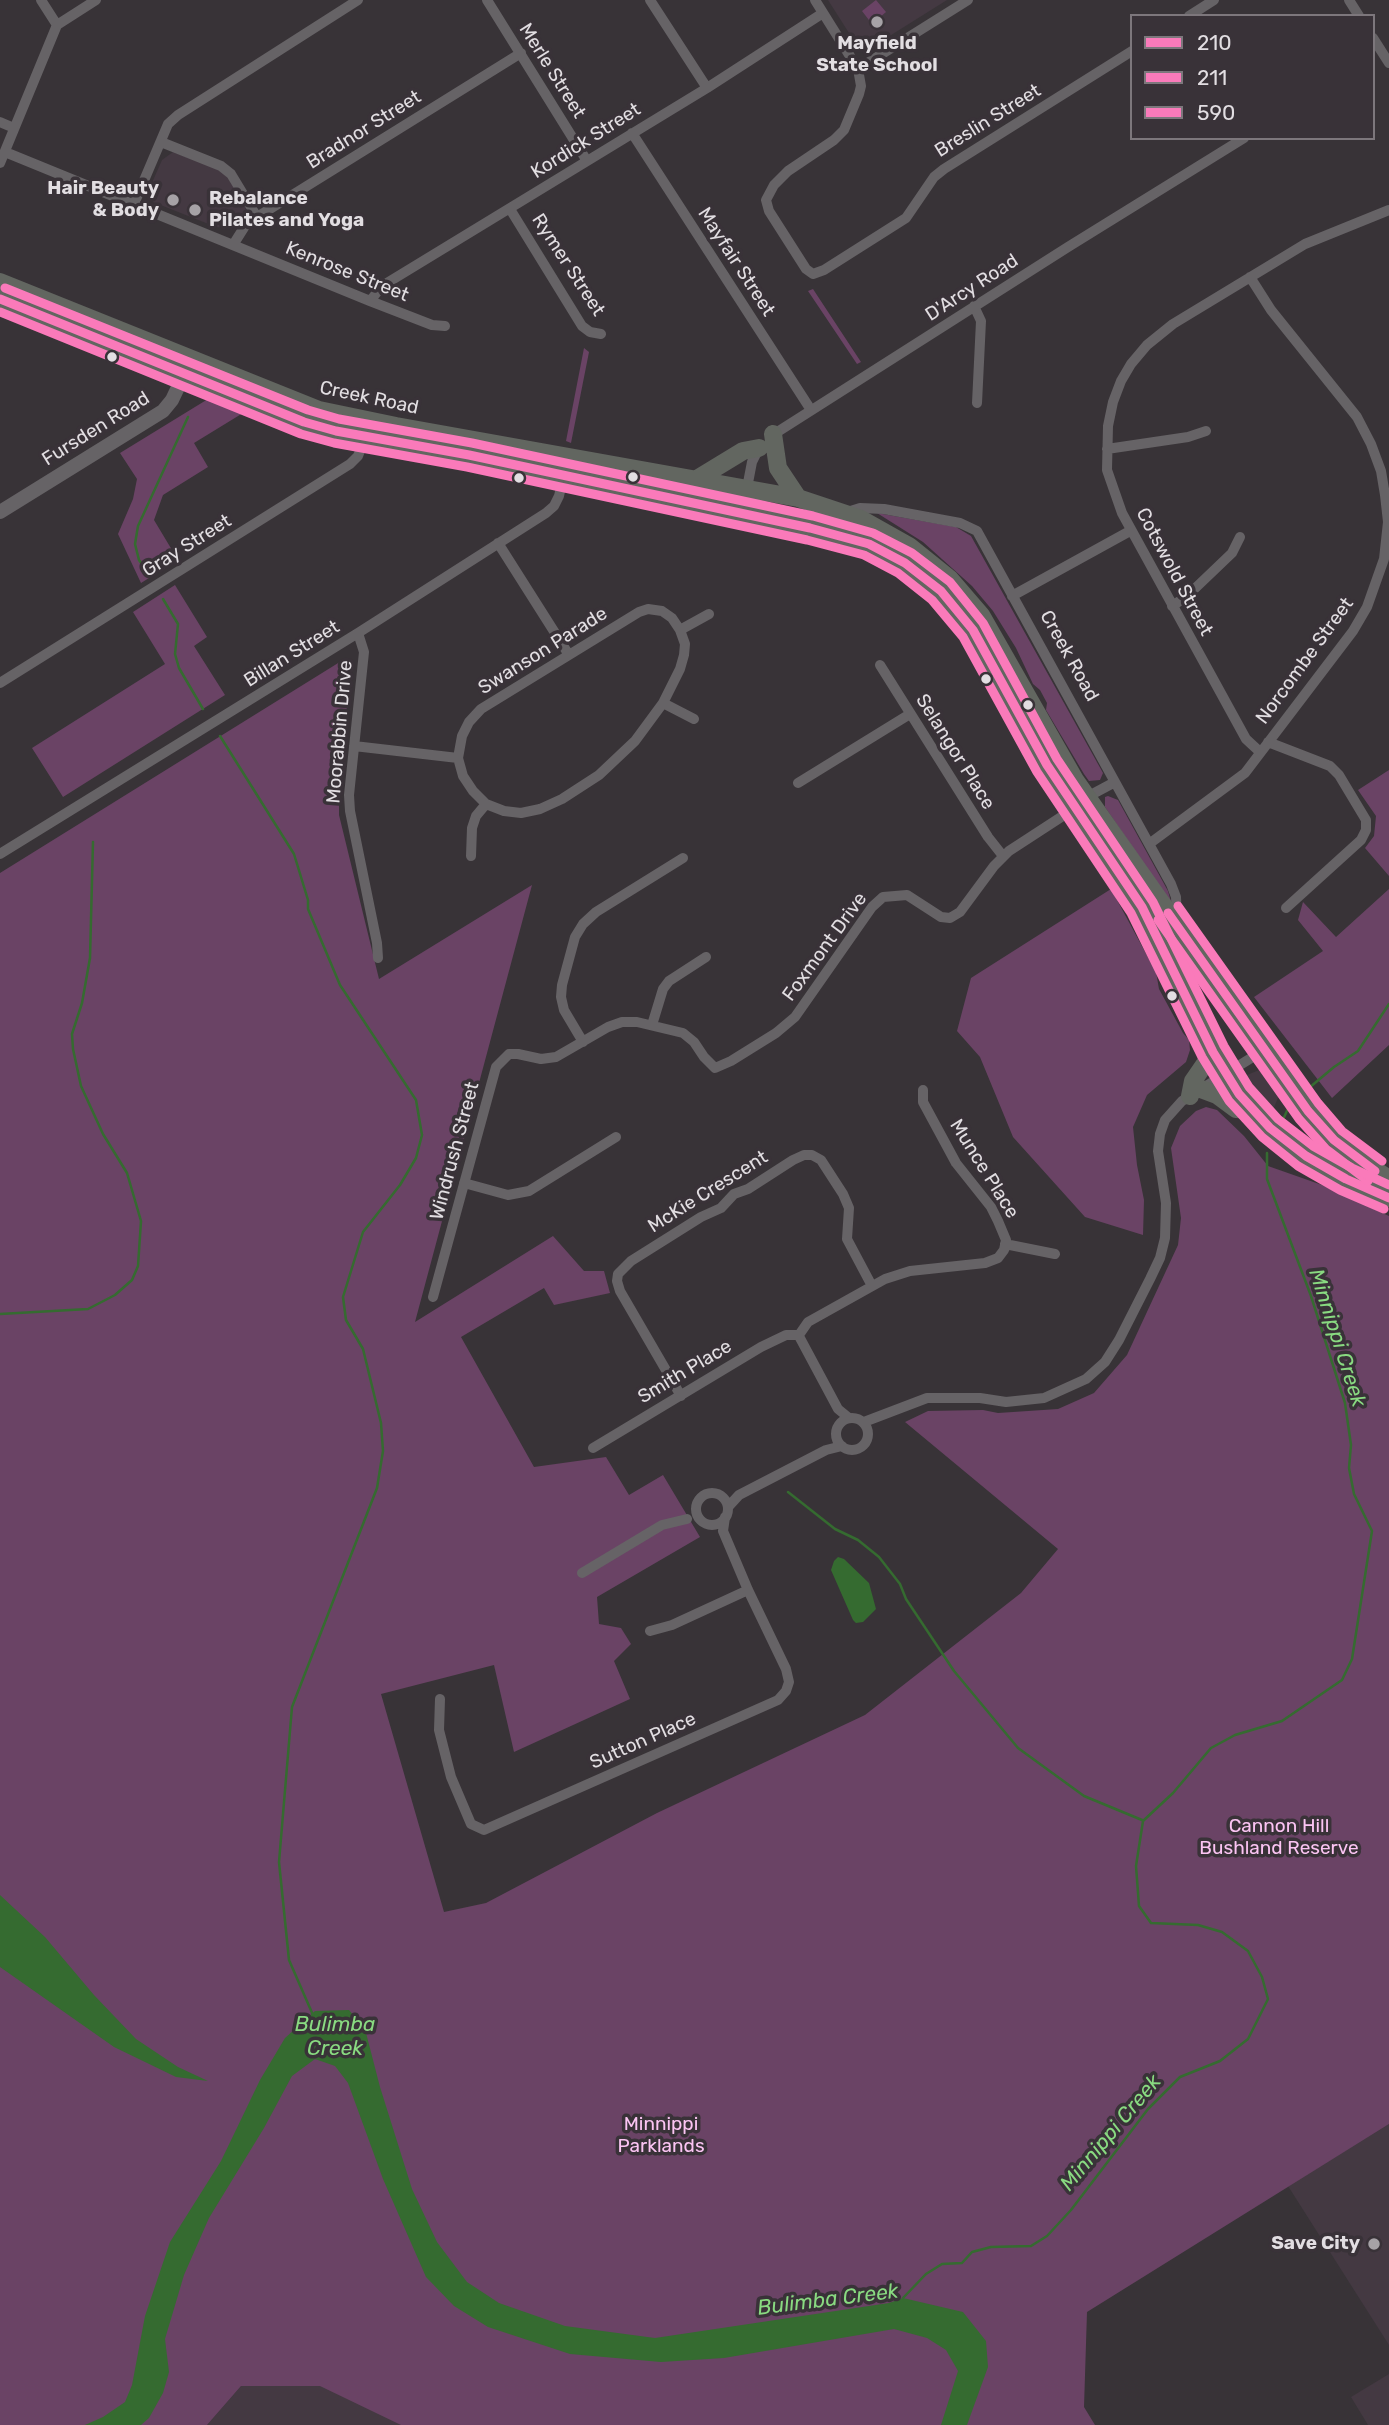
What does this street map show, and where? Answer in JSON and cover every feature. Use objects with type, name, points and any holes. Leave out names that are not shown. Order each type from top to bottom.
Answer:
[{"type":"main road","name":"Creek Road","points":[[0,282],[188,367]]},
{"type":"main road","name":"Creek Road","points":[[0,299],[368,429],[810,528],[854,539],[894,556],[923,576],[954,605],[977,638],[1024,727],[1177,925],[1314,1119],[1334,1140],[1389,1179]]},
{"type":"main road","name":"Creek Road","points":[[368,429],[568,456],[797,498],[878,527],[909,546],[938,568],[972,604],[1004,653],[1057,751],[1081,803],[1142,907],[1225,1074],[1252,1110],[1299,1151],[1346,1179],[1389,1198]]},
{"type":"main road","points":[[774,434],[778,468],[797,498]]},
{"type":"main road","points":[[697,479],[743,451],[759,448]]},
{"type":"main road","points":[[1213,1052],[1192,1081],[1196,1092],[1217,1095],[1236,1108],[1252,1110]]},
{"type":"main road","points":[[1346,1179],[1347,1165],[1354,1156]]},
{"type":"street","points":[[41,0],[57,25]]},
{"type":"street","points":[[2,158],[57,25],[96,0]]},
{"type":"street","points":[[134,204],[168,124],[358,0]]},
{"type":"street","name":"Merle Street","points":[[486,0],[587,160]]},
{"type":"street","points":[[650,0],[707,88]]},
{"type":"street","points":[[815,0],[858,69],[968,0]]},
{"type":"street","points":[[1192,14],[1214,0]]},
{"type":"street","name":"Kordick Street","points":[[370,301],[382,286],[707,88],[823,13]]},
{"type":"street","points":[[1375,41],[1384,57]]},
{"type":"street","name":"Breslin Street","points":[[858,69],[861,79],[859,94],[844,130],[834,140],[788,170],[774,185],[766,200],[769,211],[806,269],[813,274],[824,270],[906,218],[934,177],[944,169],[1130,52]]},
{"type":"street","name":"Bradnor Street","points":[[233,245],[245,226],[257,217],[521,53]]},
{"type":"street","points":[[0,122],[14,128]]},
{"type":"street","name":"Mayfair Street","points":[[632,133],[811,410]]},
{"type":"street","name":"D'Arcy Road","points":[[747,488],[752,462],[759,448],[774,434],[1241,140]]},
{"type":"street","points":[[161,142],[221,166],[231,174],[257,217]]},
{"type":"street","name":"Kenrose Street","points":[[2,158],[134,204],[370,301],[432,325],[445,326]]},
{"type":"street","name":"Rymer Street","points":[[510,209],[582,326],[590,332],[601,334]]},
{"type":"street","name":"Cotswold Street","points":[[1260,752],[1246,738],[1130,531],[1107,470],[1108,426],[1113,402],[1131,364],[1147,345],[1173,324],[1305,244],[1389,210]]},
{"type":"street","name":"Norcombe Street","points":[[1149,845],[1245,773],[1353,631],[1378,582],[1388,535],[1381,471],[1357,417],[1279,320],[1250,277]]},
{"type":"street","points":[[974,306],[981,321],[977,403]]},
{"type":"street","name":"Fursden Road","points":[[0,512],[159,414],[172,400],[188,367]]},
{"type":"street","name":"Gray Street","points":[[0,682],[350,464],[358,456],[368,429]]},
{"type":"street","points":[[1107,449],[1188,437],[1206,431]]},
{"type":"street","name":"Billan Street","points":[[0,854],[358,633],[551,509],[561,490],[568,456]]},
{"type":"street","name":"Creek Road","points":[[702,505],[715,497],[739,498],[747,488],[756,502],[796,516],[810,528]]},
{"type":"street","name":"Creek Road","points":[[844,513],[870,508],[954,522],[972,528],[980,535],[1176,897],[1177,925]]},
{"type":"street","points":[[1012,596],[1130,531]]},
{"type":"street","points":[[1172,606],[1186,597],[1232,553],[1240,537]]},
{"type":"street","points":[[498,543],[569,655]]},
{"type":"street","name":"Swanson Parade","points":[[458,758],[462,736],[481,709],[639,612],[648,609],[662,611],[672,618],[680,630]]},
{"type":"street","points":[[354,747],[458,758],[473,791],[486,804],[504,811],[521,813],[540,808],[562,799],[619,758],[649,724],[680,670],[685,644],[680,630],[709,614]]},
{"type":"street","name":"Moorabbin Drive","points":[[358,633],[364,652],[350,811],[378,958]]},
{"type":"street","name":"Selangor Place","points":[[880,665],[988,837],[1003,856]]},
{"type":"street","points":[[663,703],[694,719]]},
{"type":"street","points":[[798,783],[910,713]]},
{"type":"street","points":[[1268,742],[1330,766],[1339,775],[1366,820],[1366,830],[1361,839],[1286,908]]},
{"type":"street","name":"Foxmont Drive","points":[[583,1042],[622,1022],[652,1025],[682,1033],[694,1042],[704,1058],[715,1068],[731,1061],[795,1017],[872,907],[883,897],[907,895],[941,917],[950,918],[960,912],[1003,856],[1115,782]]},
{"type":"street","points":[[471,856],[472,828],[476,816],[486,804]]},
{"type":"street","points":[[583,1042],[564,1010],[561,997],[575,937],[583,924],[596,912],[683,858]]},
{"type":"street","points":[[652,1025],[663,989],[669,981],[706,957]]},
{"type":"street","name":"Windrush Street","points":[[433,1297],[496,1067],[509,1054],[541,1059],[556,1057],[583,1042]]},
{"type":"street","points":[[866,1427],[916,1401],[928,1398],[980,1398],[1006,1402],[1044,1398],[1086,1379],[1105,1362],[1160,1258],[1167,1219],[1158,1142],[1169,1114],[1196,1092],[1264,1050]]},
{"type":"street","name":"Munce Place","points":[[799,1335],[808,1322],[885,1279],[910,1271],[985,1264],[998,1258],[1004,1250],[1003,1233],[991,1207],[956,1163],[922,1102],[923,1090]]},
{"type":"street","points":[[464,1183],[508,1195],[529,1191],[616,1138]]},
{"type":"street","name":"McKie Crescent","points":[[681,1396],[620,1291],[618,1274],[631,1261],[701,1217],[721,1208],[734,1194],[748,1189],[793,1160],[812,1155],[821,1160],[844,1194],[849,1208],[847,1239],[872,1286]]},
{"type":"street","points":[[1005,1244],[1055,1254]]},
{"type":"street","name":"Smith Place","points":[[593,1447],[761,1347],[786,1335],[799,1335]]},
{"type":"street","points":[[799,1335],[838,1409],[849,1418]]},
{"type":"street","points":[[838,1409],[839,1437],[847,1449],[858,1449],[866,1442],[866,1427]]},
{"type":"street","points":[[720,1495],[727,1512],[723,1531],[699,1517],[698,1502],[710,1493],[739,1495],[826,1450],[839,1437],[844,1419],[854,1418],[866,1427]]},
{"type":"street","points":[[712,1524],[722,1521],[739,1495]]},
{"type":"street","points":[[582,1573],[662,1525],[687,1519]]},
{"type":"street","name":"Sutton Place","points":[[440,1699],[439,1730],[451,1777],[471,1824],[484,1830],[778,1700],[786,1692],[789,1682],[786,1669],[723,1531]]},
{"type":"street","points":[[650,1631],[672,1625],[748,1590]]},
{"type":"shaded area","name":"Mayfield State School","points":[[828,0],[947,0],[872,47],[864,49],[856,44]]},
{"type":"shaded area","points":[[173,152],[224,171],[245,204],[246,211],[238,221],[227,228],[216,227],[153,202],[149,196],[151,185],[162,160]]},
{"type":"shaded area","points":[[1259,1070],[1264,1076],[1271,1072],[1282,1088],[1273,1110],[1266,1108],[1262,1111],[1240,1078]]},
{"type":"shaded area","points":[[1389,2124],[1389,2345],[1288,2186]]},
{"type":"shaded area","points":[[1389,2374],[1389,2425],[1368,2425],[1351,2397]]},
{"type":"shaded area","points":[[325,2385],[403,2425],[207,2425],[241,2386]]},
{"type":"green space","points":[[876,0],[886,12],[872,24],[862,11]]},
{"type":"green space","points":[[813,289],[861,362],[857,364],[808,291]]},
{"type":"green space","points":[[584,348],[589,352],[571,443],[566,441]]},
{"type":"green space","points":[[208,399],[243,413],[194,443],[208,467],[163,495],[154,520],[178,560],[141,583],[118,534],[133,499],[137,479],[120,453]]},
{"type":"green space","points":[[877,513],[956,527],[971,536],[1103,773],[1100,780],[1089,781],[1084,774],[1046,710],[1047,703],[1040,690],[1033,684],[1016,648],[993,611],[972,586],[923,542]]},
{"type":"green space","points":[[175,585],[207,637],[194,646],[225,695],[63,797],[32,748],[165,664],[133,612]]},
{"type":"green space","name":"Minnippi Parklands","points":[[343,660],[351,664],[339,788],[339,815],[379,979],[532,885],[415,1322],[553,1236],[584,1271],[604,1271],[610,1293],[554,1305],[544,1288],[461,1337],[534,1467],[606,1457],[629,1495],[663,1475],[700,1537],[597,1597],[599,1624],[621,1628],[631,1644],[614,1661],[630,1699],[514,1752],[494,1665],[381,1694],[444,1912],[486,1903],[657,1813],[865,1715],[1021,1593],[1058,1549],[905,1422],[928,1411],[983,1410],[998,1413],[1058,1409],[1094,1393],[1127,1355],[1178,1245],[1181,1218],[1171,1148],[1180,1126],[1196,1111],[1206,1107],[1217,1110],[1244,1136],[1268,1166],[1322,1185],[1389,1216],[1389,2124],[1087,2312],[1084,2407],[1095,2425],[401,2425],[320,2386],[241,2386],[207,2425],[0,2425],[0,873]]},
{"type":"green space","points":[[1389,770],[1389,876],[1365,848],[1374,836],[1376,816],[1358,790]]},
{"type":"green space","points":[[1105,797],[1118,800],[1168,891],[1172,905],[1105,807]]},
{"type":"green space","points":[[1111,889],[1156,972],[1159,989],[1189,1040],[1190,1050],[1186,1062],[1147,1095],[1133,1127],[1144,1200],[1143,1235],[1085,1217],[1013,1137],[980,1057],[957,1031],[971,978]]},
{"type":"green space","points":[[1389,889],[1389,1045],[1332,1098],[1254,997],[1323,951],[1298,920],[1303,902],[1336,937]]},
{"type":"water","points":[[838,1557],[844,1559],[869,1583],[876,1609],[863,1622],[856,1623],[853,1620],[831,1570]]},
{"type":"water","points":[[0,1895],[45,1937],[136,2039],[178,2067],[208,2081],[176,2077],[114,2047],[0,1967]]},
{"type":"water","name":"Bulimba Creek","points":[[349,2010],[365,2029],[412,2189],[437,2242],[467,2282],[499,2303],[565,2326],[655,2338],[889,2303],[903,2298],[963,2312],[986,2341],[988,2367],[967,2425],[941,2425],[958,2371],[946,2350],[927,2338],[894,2329],[724,2358],[661,2362],[570,2354],[488,2327],[454,2306],[426,2277],[383,2179],[348,2083],[335,2066],[315,2059],[292,2076],[209,2218],[184,2275],[165,2339],[169,2372],[163,2393],[149,2418],[141,2425],[85,2425],[125,2402],[132,2385],[145,2316],[170,2242],[221,2161],[260,2080],[285,2038],[315,2011]]},
{"type":"waterway","points":[[148,573],[139,560],[135,544],[138,526],[188,417]]},
{"type":"waterway","points":[[163,599],[178,624],[175,654],[179,668],[203,709]]},
{"type":"waterway","points":[[220,736],[294,854],[308,900],[308,909],[340,985],[416,1100],[422,1135],[416,1158],[400,1185],[363,1232],[343,1297],[346,1320],[363,1349],[381,1423],[383,1451],[377,1488],[292,1707],[279,1862],[289,1960],[313,2015]]},
{"type":"waterway","points":[[0,1314],[88,1309],[115,1295],[132,1280],[138,1266],[141,1221],[127,1173],[103,1134],[81,1086],[73,1049],[72,1034],[82,1003],[90,958],[93,842]]},
{"type":"waterway","name":"Minnippi Creek","points":[[1303,1093],[1358,1051],[1389,1004]]},
{"type":"waterway","name":"Minnippi Creek","points":[[1281,1124],[1291,1102]]},
{"type":"waterway","name":"Minnippi Creek","points":[[903,2298],[926,2274],[942,2264],[962,2263],[972,2252],[991,2247],[1031,2246],[1047,2236],[1071,2210],[1148,2109],[1180,2077],[1220,2061],[1248,2039],[1268,1999],[1262,1977],[1248,1951],[1222,1932],[1198,1925],[1151,1923],[1139,1906],[1136,1866],[1143,1821],[1173,1793],[1211,1748],[1235,1735],[1282,1721],[1342,1680],[1352,1659],[1372,1531],[1354,1494],[1349,1468],[1351,1445],[1345,1403],[1311,1296],[1267,1179],[1267,1153]]},
{"type":"waterway","points":[[788,1492],[835,1529],[858,1540],[879,1557],[900,1584],[906,1599],[954,1671],[1018,1748],[1084,1796],[1142,1820]]},
{"type":"transit line","name":"590","points":[[5,288],[308,410],[339,419],[472,443],[813,516],[873,533],[912,553],[950,582],[983,623],[1057,759],[1153,902],[1224,1046],[1249,1087],[1278,1119],[1313,1146],[1389,1185]]},
{"type":"transit line","name":"210","points":[[0,299],[304,422],[336,431],[469,455],[810,528],[869,544],[905,563],[941,591],[973,630],[1047,765],[1142,907],[1213,1052],[1239,1094],[1270,1128],[1306,1156],[1346,1179],[1389,1198]]},
{"type":"transit line","name":"211","points":[[0,312],[301,434],[807,540],[864,555],[898,573],[932,600],[963,637],[1037,772],[1131,913],[1202,1057],[1229,1101],[1262,1137],[1298,1166],[1340,1190],[1384,1209]]},
{"type":"transit line","name":"590","points":[[1178,906],[1318,1103],[1342,1131],[1382,1161]]},
{"type":"transit line","name":"210","points":[[1168,913],[1308,1111],[1334,1140],[1375,1171]]},
{"type":"transit line","name":"211","points":[[1158,920],[1299,1119],[1326,1149],[1368,1181]]},
{"type":"place","name":"Mayfield State School","points":[[877,22]]},
{"type":"place","name":"Hair Beauty & Body","points":[[173,200]]},
{"type":"place","name":"Rebalance Pilates and Yoga","points":[[195,210]]},
{"type":"place","name":"Save City","points":[[1374,2244]]},
{"type":"park label","name":"Cannon Hill Bushland Reserve","points":[[1279,1838]]}]
